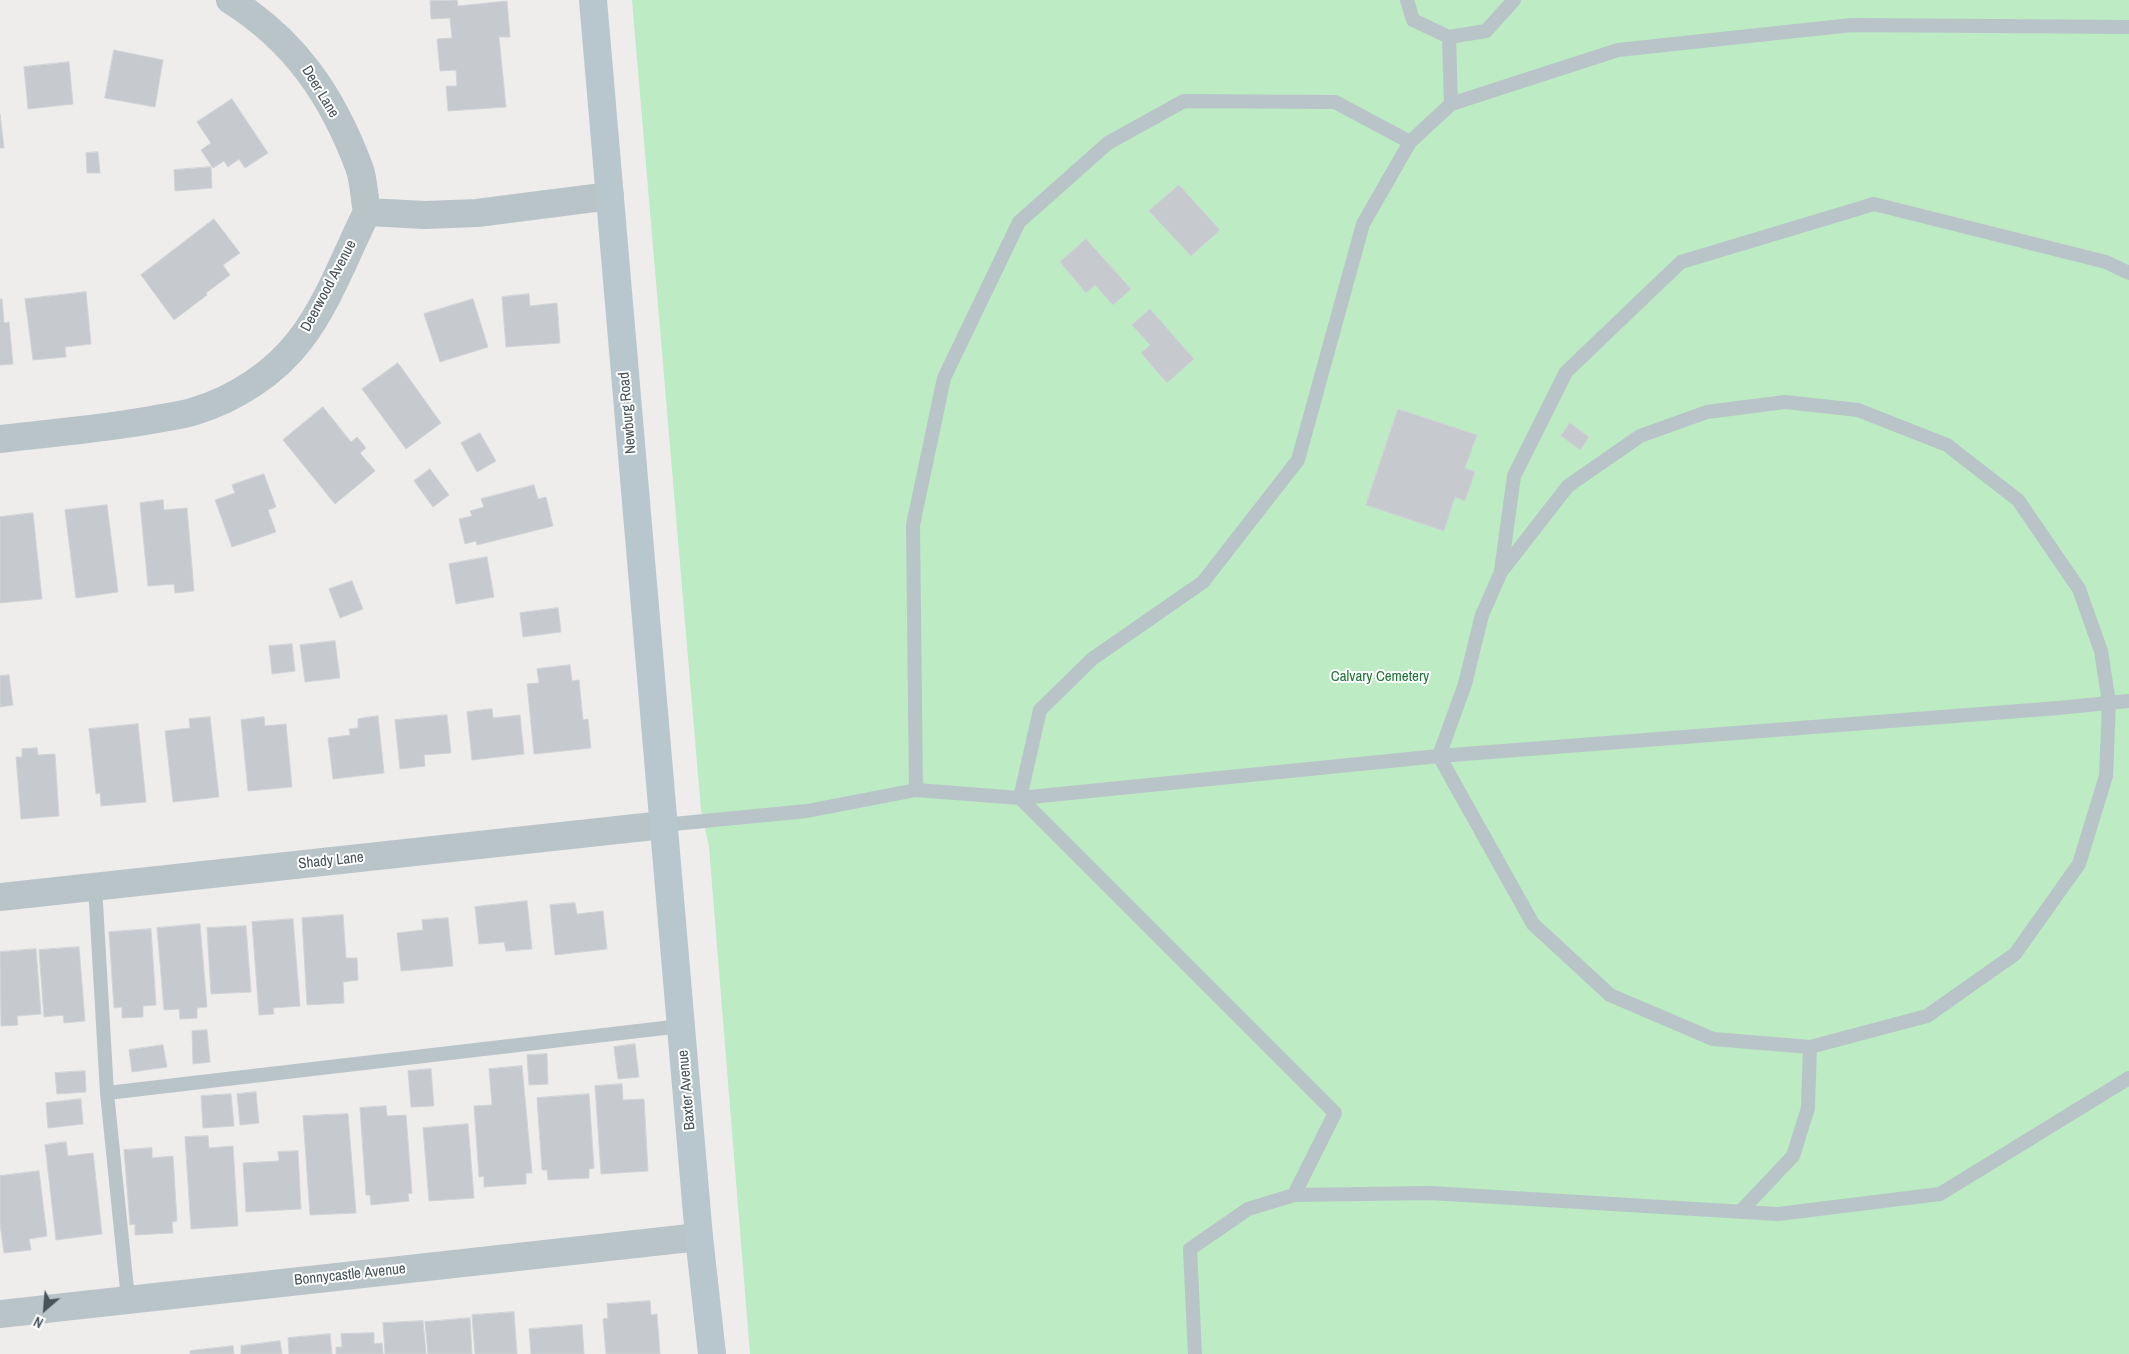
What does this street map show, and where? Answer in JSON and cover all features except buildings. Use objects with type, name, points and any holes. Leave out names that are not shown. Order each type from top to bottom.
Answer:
[{"type":"main road","name":"Newburg Road","points":[[593,0],[663,825]]},
{"type":"main road","name":"Baxter Avenue","points":[[663,825],[699,1237],[712,1354]]},
{"type":"street","name":"Deer Lane","points":[[230,0],[273,30],[295,52],[313,75],[339,122],[359,168],[367,212]]},
{"type":"street","points":[[367,212],[425,215],[476,213],[610,196]]},
{"type":"street","name":"Deerwood Avenue","points":[[0,439],[130,423],[194,412],[225,400],[254,383],[278,364],[316,316],[367,212]]},
{"type":"street","name":"Shady Lane","points":[[0,897],[663,825]]},
{"type":"street","name":"Bonnycastle Avenue","points":[[0,1314],[699,1237]]},
{"type":"lane","points":[[1407,0],[1413,20],[1449,37],[1486,31],[1514,0]]},
{"type":"lane","points":[[1020,798],[1040,710],[1092,659],[1203,582],[1298,460],[1364,224],[1410,142],[1452,104],[1618,50],[1852,25],[2129,27]]},
{"type":"lane","points":[[1449,37],[1452,104]]},
{"type":"lane","points":[[916,790],[913,524],[944,378],[1019,222],[1108,143],[1184,100],[1335,102],[1410,142]]},
{"type":"lane","points":[[1501,572],[1514,476],[1566,372],[1681,262],[1874,204],[2106,262],[2129,273]]},
{"type":"lane","points":[[1785,402],[1858,410],[1947,445],[2018,500],[2079,589],[2101,650],[2109,703],[2106,776],[2078,864],[2015,954],[1927,1016],[1810,1047],[1713,1038],[1610,995],[1533,924],[1439,756],[1466,684],[1482,615],[1501,572],[1568,486],[1640,436],[1707,412],[1785,402]]},
{"type":"lane","points":[[663,825],[807,811],[916,790],[1020,798],[1439,756],[2129,701]]},
{"type":"lane","points":[[1020,798],[1335,1113],[1294,1194]]},
{"type":"lane","points":[[95,886],[107,1093],[128,1299]]},
{"type":"lane","points":[[107,1093],[681,1026]]},
{"type":"lane","points":[[1740,1212],[1793,1156],[1808,1108],[1810,1047]]},
{"type":"lane","points":[[1195,1354],[1190,1249],[1248,1209],[1294,1194],[1430,1193],[1778,1214],[1940,1194],[2129,1078]]},
{"type":"green space","name":"Calvary Cemetery","points":[[632,0],[2129,0],[2129,1354],[750,1354],[709,847],[701,810]]}]
